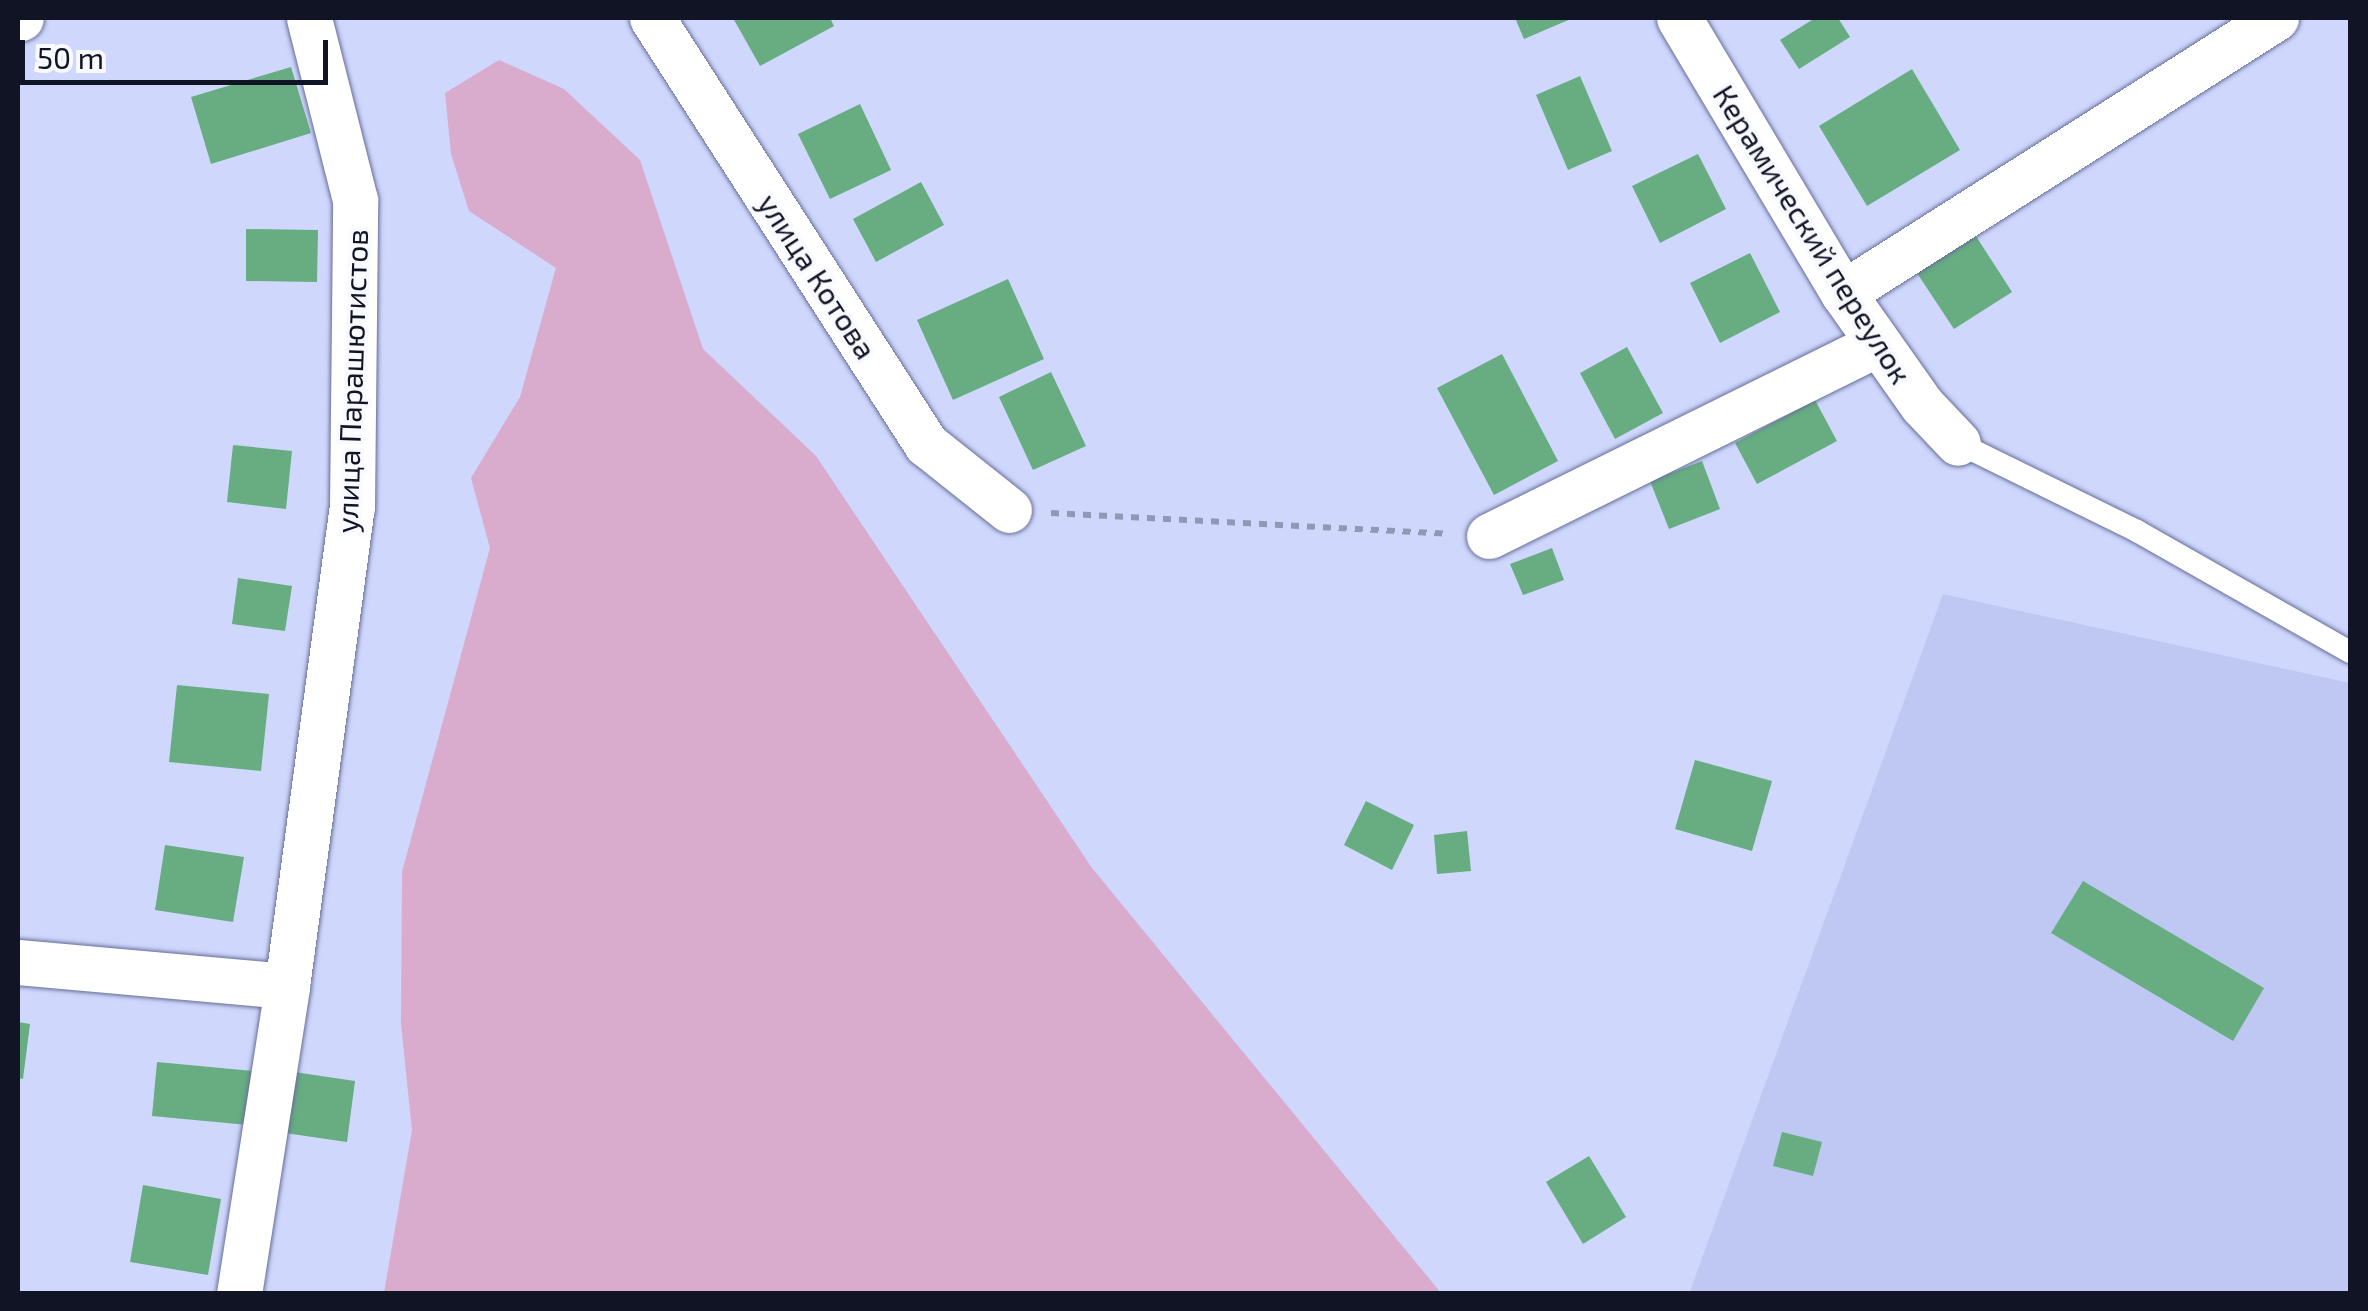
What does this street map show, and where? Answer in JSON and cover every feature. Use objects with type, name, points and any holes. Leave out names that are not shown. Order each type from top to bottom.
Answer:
[{"type":"street","name":"улица Парашютистов","points":[[240,1294],[352,508],[355,200],[309,18]]},
{"type":"street","name":"улица Котова","points":[[652,18],[926,444],[1010,510]]},
{"type":"street","name":"Керамический переулок","points":[[1679,18],[1843,293],[1877,344],[1958,443]]},
{"type":"street","points":[[1843,293],[2276,18]]},
{"type":"street","points":[[1489,536],[1877,344]]},
{"type":"street","points":[[18,962],[286,986]]},
{"type":"lane","points":[[1958,443],[2350,652]]},
{"type":"path","points":[[1010,510],[1489,536]]},
{"type":"shaded area","points":[[499,60],[564,89],[640,160],[703,349],[816,456],[1092,868],[1441,1293],[384,1293],[412,1130],[401,1024],[402,872],[490,548],[471,478],[520,397],[556,268],[469,211],[451,154],[445,93]]},
{"type":"shaded area","points":[[1943,594],[2350,683],[2350,1293],[1689,1294]]},
{"type":"building","points":[[733,18],[830,18],[834,26],[760,66]]},
{"type":"building","points":[[1515,18],[1573,18],[1524,39]]},
{"type":"building","points":[[1815,18],[1838,18],[1850,37],[1799,69],[1780,40]]},
{"type":"building","points":[[291,67],[311,133],[211,164],[191,97]]},
{"type":"building","points":[[1912,69],[1960,150],[1867,206],[1819,126]]},
{"type":"building","points":[[1580,76],[1612,151],[1568,170],[1536,95]]},
{"type":"building","points":[[860,104],[891,170],[830,199],[798,134]]},
{"type":"building","points":[[1698,154],[1726,209],[1660,243],[1632,186]]},
{"type":"building","points":[[921,182],[944,225],[876,262],[853,219]]},
{"type":"building","points":[[246,229],[318,230],[317,282],[246,281]]},
{"type":"building","points":[[1972,230],[2012,292],[1954,329],[1913,267]]},
{"type":"building","points":[[1750,253],[1780,312],[1720,343],[1690,283]]},
{"type":"building","points":[[1008,279],[1044,359],[953,400],[917,320]]},
{"type":"building","points":[[1627,347],[1663,413],[1615,439],[1580,373]]},
{"type":"building","points":[[1502,354],[1558,461],[1494,495],[1437,388]]},
{"type":"building","points":[[1051,372],[1086,446],[1033,470],[999,397]]},
{"type":"building","points":[[1815,400],[1837,441],[1757,484],[1735,443]]},
{"type":"building","points":[[233,445],[292,451],[286,509],[227,502]]},
{"type":"building","points":[[1702,461],[1720,509],[1669,529],[1650,481]]},
{"type":"building","points":[[1552,548],[1564,580],[1523,595],[1510,564]]},
{"type":"building","points":[[238,578],[292,586],[285,631],[232,624]]},
{"type":"building","points":[[177,685],[269,694],[261,771],[169,762]]},
{"type":"building","points":[[1695,760],[1772,781],[1752,851],[1675,829]]},
{"type":"building","points":[[1366,801],[1414,825],[1392,870],[1344,845]]},
{"type":"building","points":[[1467,831],[1471,871],[1437,874],[1434,835]]},
{"type":"building","points":[[165,845],[244,857],[233,922],[155,910]]},
{"type":"building","points":[[2083,881],[2264,988],[2233,1041],[2051,933]]},
{"type":"building","points":[[18,1022],[30,1024],[23,1079],[18,1078]]},
{"type":"building","points":[[157,1062],[253,1071],[248,1125],[152,1116]]},
{"type":"building","points":[[294,1072],[355,1081],[347,1142],[285,1133]]},
{"type":"building","points":[[1782,1132],[1822,1142],[1813,1176],[1773,1166]]},
{"type":"building","points":[[1589,1156],[1626,1217],[1583,1244],[1546,1182]]},
{"type":"building","points":[[143,1185],[221,1199],[208,1275],[130,1262]]}]
